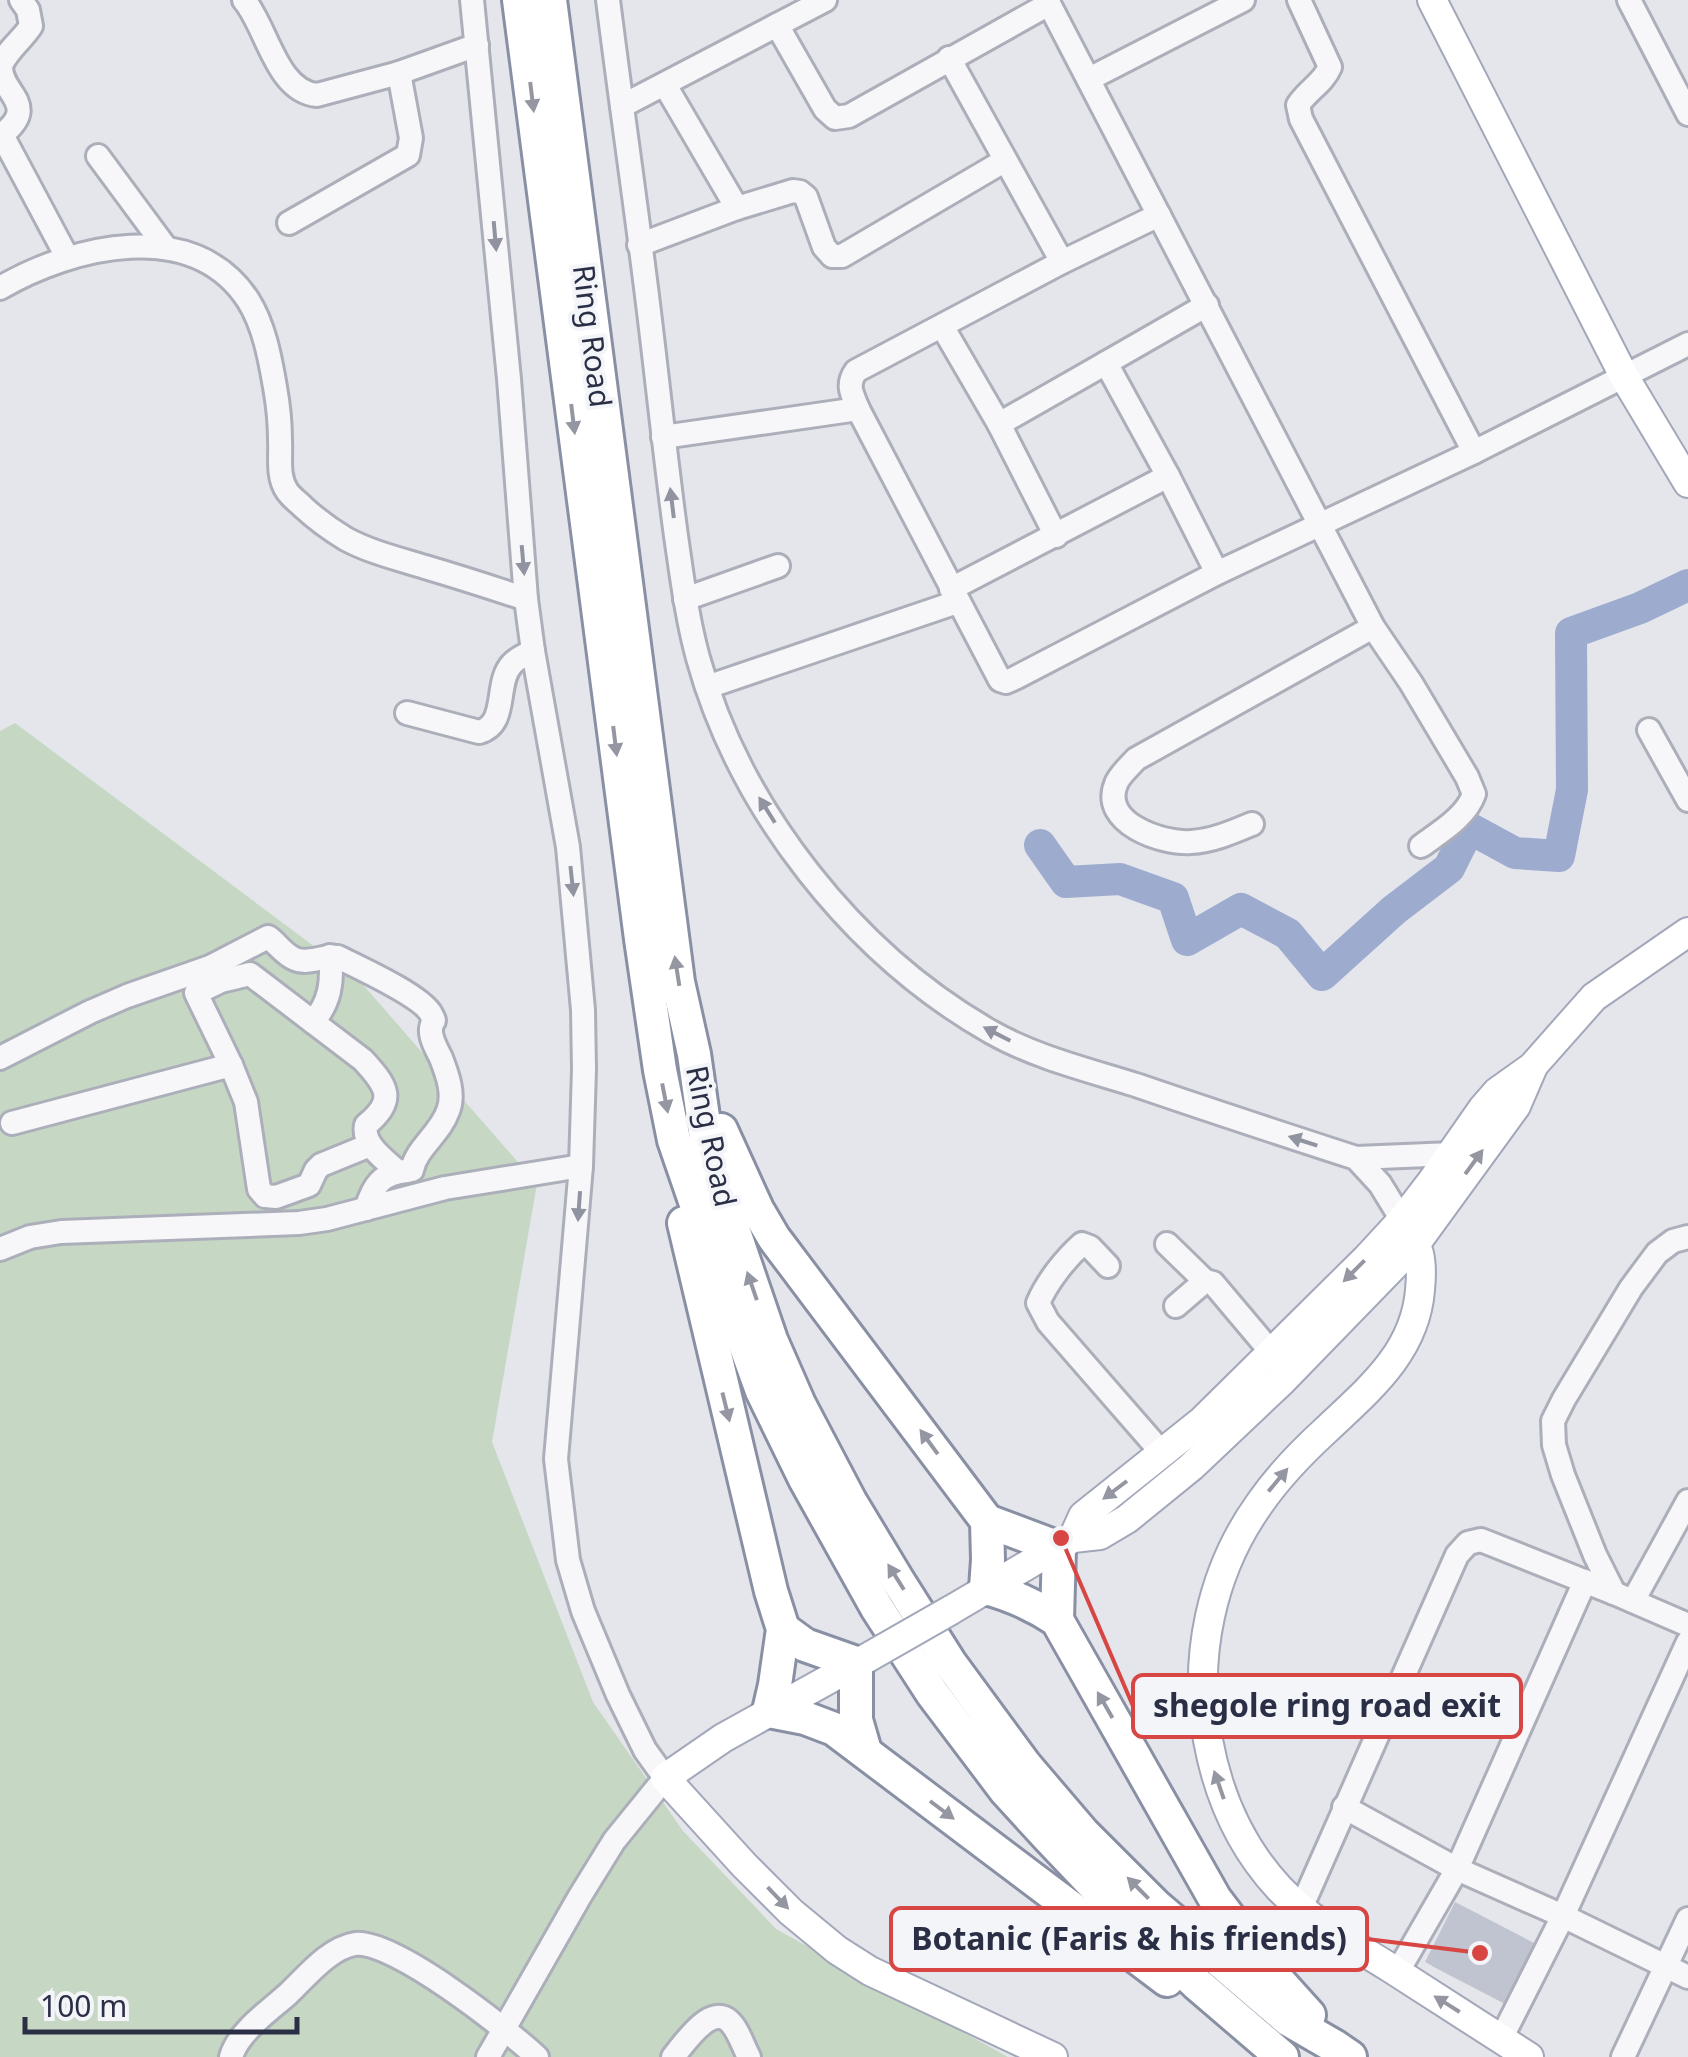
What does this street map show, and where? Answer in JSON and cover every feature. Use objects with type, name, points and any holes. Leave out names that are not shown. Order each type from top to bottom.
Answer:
[{"type":"highway","name":"Ring Road","points":[[519,0],[660,1070],[674,1140],[762,1390],[805,1479],[877,1608],[932,1694],[1006,1790],[1108,1900],[1220,2006],[1282,2057]]},
{"type":"highway","name":"Ring Road","points":[[550,0],[678,982],[716,1179],[770,1340],[850,1501],[950,1663],[1024,1765],[1083,1833],[1156,1906],[1288,2020],[1342,2051]]},
{"type":"highway","points":[[694,1054],[737,1168],[774,1238],[987,1521],[1066,1543],[1056,1620]]},
{"type":"highway","points":[[674,1140],[677,1192],[702,1305],[783,1629],[769,1711],[834,1729],[1171,1983],[1220,2006]]},
{"type":"highway","points":[[987,1521],[986,1588],[1010,1595],[1056,1620],[1215,1899],[1272,1974],[1342,2051]]},
{"type":"highway","points":[[783,1629],[804,1645],[862,1661],[856,1720],[865,1751]]},
{"type":"main road","points":[[1432,0],[1625,378],[1688,482]]},
{"type":"main road","points":[[1066,1543],[1083,1516],[1202,1421],[1410,1230],[1452,1154],[1497,1092],[1532,1067],[1594,997],[1688,932]]},
{"type":"main road","points":[[1054,2057],[870,1971],[837,1950],[744,1866],[665,1778],[722,1738],[1066,1543],[1100,1535],[1191,1467],[1282,1381],[1516,1106],[1532,1067]]},
{"type":"main road","points":[[1410,1230],[1420,1253],[1420,1294],[1406,1344],[1376,1383],[1324,1431],[1259,1504],[1228,1556],[1210,1614],[1203,1677],[1204,1720],[1212,1765],[1240,1836],[1282,1891],[1301,1908],[1529,2057]]},
{"type":"street","points":[[21,0],[28,10],[30,26],[1,65],[0,78],[16,102],[18,114],[12,127],[1,136],[67,256]]},
{"type":"street","points":[[244,0],[266,44],[296,88],[305,94],[317,95],[399,72],[477,45]]},
{"type":"street","points":[[472,0],[526,599],[568,846],[578,940],[584,1069],[581,1166],[556,1460],[568,1560],[583,1610],[644,1750],[665,1778],[614,1841],[488,2057]]},
{"type":"street","points":[[622,106],[825,0]]},
{"type":"street","points":[[1089,79],[1243,0]]},
{"type":"street","points":[[1299,0],[1330,67],[1325,78],[1298,105],[1301,119],[1474,452]]},
{"type":"street","points":[[610,1],[684,598],[707,688],[724,732],[792,850],[873,944],[915,982],[996,1035],[1053,1058],[1356,1158],[1452,1154]]},
{"type":"street","points":[[777,26],[825,110],[835,118],[848,116],[1048,2],[1374,627],[1467,778],[1474,794],[1462,814],[1421,846]]},
{"type":"street","points":[[1634,2],[1688,114]]},
{"type":"street","points":[[950,58],[1062,262]]},
{"type":"street","points":[[288,223],[408,155],[411,138],[399,72]]},
{"type":"street","points":[[665,85],[738,208]]},
{"type":"street","points":[[98,156],[166,248]]},
{"type":"street","points":[[639,245],[792,191],[806,197],[824,247],[832,256],[842,256],[1004,161]]},
{"type":"street","points":[[1160,215],[856,371],[850,380],[850,392],[858,409],[1000,680],[1006,682],[1217,573],[1474,452],[1688,344]]},
{"type":"street","points":[[0,288],[67,256],[134,247],[166,248],[196,256],[226,274],[249,301],[264,334],[276,390],[280,475],[288,493],[348,540],[526,599]]},
{"type":"street","points":[[998,424],[1207,306]]},
{"type":"street","points":[[942,326],[1056,536]]},
{"type":"street","points":[[1106,364],[1217,573]]},
{"type":"street","points":[[663,436],[858,409]]},
{"type":"street","points":[[707,688],[954,596],[1168,476]]},
{"type":"street","points":[[684,598],[778,566]]},
{"type":"street","points":[[1252,824],[1220,837],[1192,842],[1161,840],[1136,829],[1121,816],[1114,801],[1116,782],[1136,759],[1374,627]]},
{"type":"street","points":[[407,713],[479,732],[488,730],[495,722],[506,674],[513,662],[533,650]]},
{"type":"street","points":[[1649,730],[1688,800]]},
{"type":"street","points":[[192,985],[268,937],[302,962],[330,956],[352,964],[411,996],[431,1012],[431,1032],[447,1074],[450,1109],[430,1143],[404,1171],[382,1177],[373,1188],[366,1209]]},
{"type":"street","points":[[313,1022],[326,1006],[331,986],[330,956]]},
{"type":"street","points":[[0,1058],[126,996],[250,974],[363,1060],[377,1075],[386,1098],[384,1107],[364,1130],[370,1145],[404,1171],[435,1180],[445,1188]]},
{"type":"street","points":[[192,985],[246,1102],[258,1188],[265,1196],[276,1197],[309,1185],[321,1165],[370,1145]]},
{"type":"street","points":[[12,1123],[231,1065]]},
{"type":"street","points":[[1356,1158],[1380,1184],[1410,1230]]},
{"type":"street","points":[[0,1249],[30,1237],[61,1232],[327,1220],[445,1188],[581,1166]]},
{"type":"street","points":[[1624,1597],[1595,1554],[1563,1475],[1554,1446],[1553,1421],[1631,1288],[1656,1253],[1688,1237]]},
{"type":"street","points":[[1108,1266],[1082,1244],[1038,1303],[1048,1322],[1163,1454]]},
{"type":"street","points":[[1167,1244],[1204,1281],[1213,1283],[1272,1353]]},
{"type":"street","points":[[1176,1306],[1204,1281]]},
{"type":"street","points":[[1624,1597],[1688,1501]]},
{"type":"street","points":[[1301,1908],[1457,1555],[1468,1543],[1481,1540],[1688,1625]]},
{"type":"street","points":[[1397,1972],[1457,1869],[1585,1581]]},
{"type":"street","points":[[1501,2039],[1688,1642]]},
{"type":"street","points":[[1344,1807],[1457,1869],[1688,1978]]},
{"type":"street","points":[[1623,2057],[1688,1919]]},
{"type":"street","points":[[231,2057],[250,2029],[331,1954],[360,1943],[381,1947],[402,1958],[505,2028],[537,2057]]},
{"type":"street","points":[[673,2057],[711,2017],[721,2016],[731,2022],[749,2057]]},
{"type":"green space","points":[[15,723],[358,979],[537,1184],[492,1442],[593,1702],[683,1831],[776,1929],[1008,2057],[0,2057],[0,731]]},
{"type":"building","points":[[1455,1902],[1536,1944],[1506,2004],[1425,1962]]},
{"type":"waterway","points":[[1040,845],[1066,882],[1120,879],[1173,898],[1187,940],[1241,909],[1288,934],[1322,975],[1394,910],[1449,868],[1469,828],[1515,853],[1559,856],[1572,790],[1571,633],[1640,608],[1688,585]]},
{"type":"place","name":"shegole ring road exit","points":[[1061,1538]]},
{"type":"place","name":"Botanic (Faris & his friends)","points":[[1480,1953]]}]
